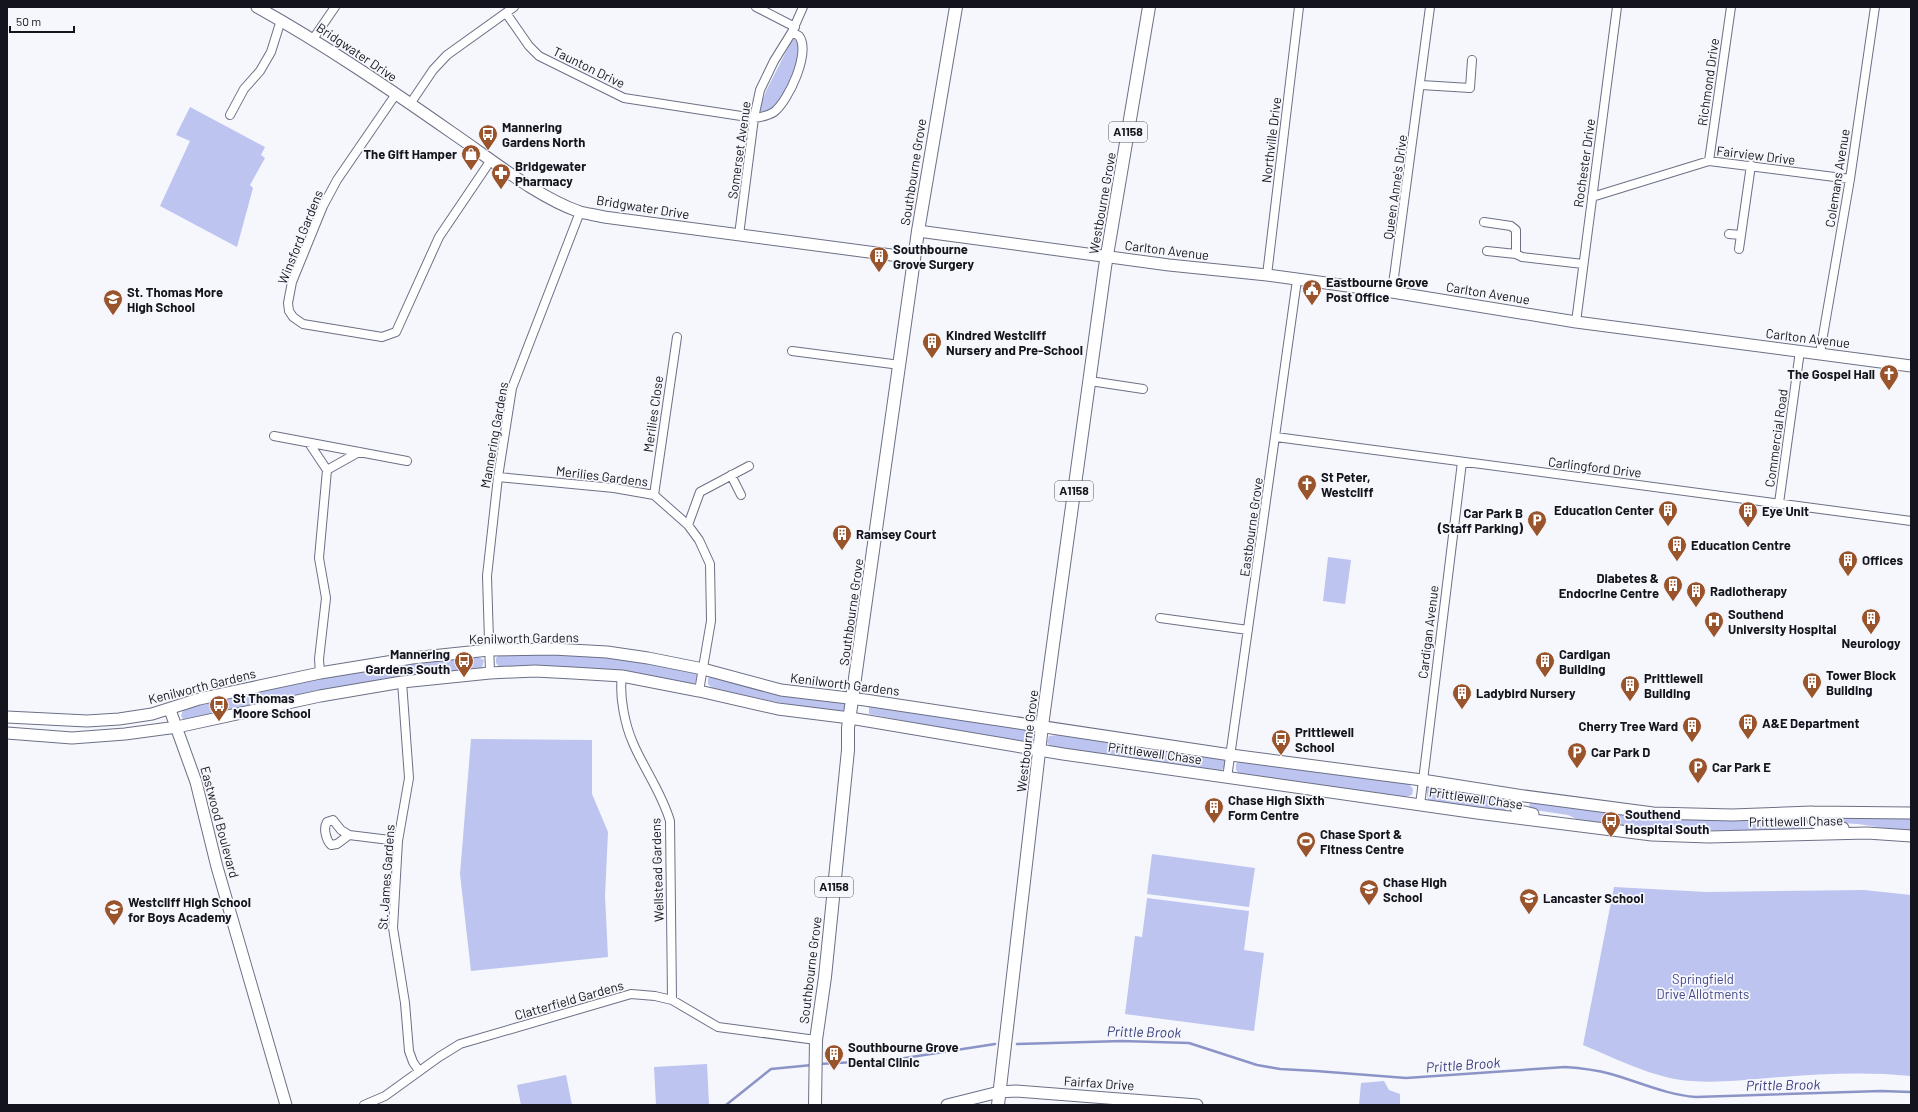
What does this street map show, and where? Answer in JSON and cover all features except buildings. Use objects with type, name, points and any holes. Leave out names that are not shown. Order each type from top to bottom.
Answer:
[{"type":"main road","name":"Southbourne Grove","points":[[815,1105],[816,1040],[828,946],[850,718],[918,230],[956,7]]},
{"type":"main road","name":"Westbourne Grove","points":[[998,1105],[1042,726],[1107,256],[1149,7]]},
{"type":"street","name":"Bridgwater Drive","points":[[257,7],[313,39],[551,199],[580,212],[604,217],[914,258]]},
{"type":"street","points":[[313,39],[335,7]]},
{"type":"street","points":[[410,104],[433,70],[446,55],[514,7]]},
{"type":"street","points":[[754,118],[765,117],[774,112],[787,94],[797,73],[803,46],[799,36],[794,30],[756,7]]},
{"type":"street","name":"Somerset Avenue","points":[[739,235],[754,118],[760,90],[774,61],[794,30],[803,7]]},
{"type":"street","name":"Northville Drive","points":[[1267,275],[1299,7]]},
{"type":"street","name":"Queen Anne's Drive","points":[[1392,292],[1421,86],[1430,7]]},
{"type":"street","name":"Rochester Drive","points":[[1576,322],[1617,7]]},
{"type":"street","name":"Richmond Drive","points":[[1709,161],[1731,7]]},
{"type":"street","name":"Colemans Avenue","points":[[1820,353],[1850,179],[1875,7]]},
{"type":"street","name":"Taunton Drive","points":[[506,13],[529,46],[539,56],[624,98],[754,118]]},
{"type":"street","points":[[230,115],[244,90],[260,71],[271,52],[281,20]]},
{"type":"street","points":[[1421,86],[1470,88],[1472,60]]},
{"type":"street","name":"Winsford Gardens","points":[[396,94],[337,180],[323,206],[292,282],[288,303],[289,311],[296,321],[303,324],[382,337],[396,332],[439,237],[491,160]]},
{"type":"street","name":"Fairview Drive","points":[[1592,197],[1709,161],[1751,165],[1850,179]]},
{"type":"street","points":[[1739,249],[1751,165]]},
{"type":"street","name":"Mannering Gardens","points":[[490,673],[487,576],[498,477],[512,388],[580,212]]},
{"type":"street","points":[[1484,222],[1511,226],[1516,230],[1516,254]]},
{"type":"street","name":"Carlton Avenue","points":[[918,230],[1107,256],[1267,275],[1392,292],[1576,322],[1911,366]]},
{"type":"street","points":[[1729,234],[1741,235]]},
{"type":"street","points":[[1487,251],[1516,254],[1522,257],[1583,264]]},
{"type":"street","name":"Eastbourne Grove","points":[[1228,778],[1298,280]]},
{"type":"street","name":"Merilies Close","points":[[654,495],[676,337]]},
{"type":"street","points":[[792,351],[900,365]]},
{"type":"street","name":"Commercial Road","points":[[1779,503],[1800,351]]},
{"type":"street","points":[[1090,381],[1143,388]]},
{"type":"street","points":[[274,436],[406,460]]},
{"type":"street","name":"Carlingford Drive","points":[[1276,437],[1911,520]]},
{"type":"street","points":[[309,443],[327,470],[319,558],[326,598],[319,659],[320,673]]},
{"type":"street","points":[[327,470],[359,452]]},
{"type":"street","name":"Cardigan Avenue","points":[[1420,805],[1462,462]]},
{"type":"street","points":[[688,525],[700,492],[749,466]]},
{"type":"street","points":[[731,476],[741,495]]},
{"type":"street","name":"Merilies Gardens","points":[[498,477],[614,488],[654,495],[688,525],[699,540],[710,564],[711,620],[699,691]]},
{"type":"street","points":[[1160,618],[1248,630]]},
{"type":"street","name":"Kenilworth Gardens","points":[[7,717],[87,721],[120,719],[170,710],[183,703],[320,673],[412,658],[489,650],[553,649],[607,652],[703,669],[781,690],[1042,726]]},
{"type":"street","points":[[7,733],[72,738],[125,734],[177,727],[320,696],[402,682],[490,673],[535,671],[622,676],[699,691],[778,709],[850,718],[929,732],[1040,747],[1038,734],[1034,731],[977,716]]},
{"type":"street","name":"Wellstead Gardens","points":[[622,676],[622,700],[632,742],[661,796],[670,821],[672,1000]]},
{"type":"street","name":"St. James Gardens","points":[[402,682],[409,778],[398,841],[393,928],[405,1003],[409,1051],[413,1062],[419,1071]]},
{"type":"street","points":[[853,700],[853,707],[858,713],[929,732]]},
{"type":"street","name":"Eastwood Boulevard","points":[[170,710],[196,782],[217,867],[286,1105]]},
{"type":"street","name":"Prittlewell Chase","points":[[1042,726],[1232,755],[1653,813],[1732,815],[1816,812],[1911,812]]},
{"type":"street","name":"Prittlewell Chase","points":[[1040,747],[1228,778],[1501,816],[1652,835],[1709,837],[1867,833],[1911,836]]},
{"type":"street","points":[[1521,796],[1516,808],[1520,811],[1557,818],[1580,826]]},
{"type":"street","points":[[1501,816],[1510,816],[1520,811]]},
{"type":"street","points":[[1816,812],[1812,818],[1817,824],[1867,833]]},
{"type":"street","points":[[1805,834],[1813,830],[1817,824]]},
{"type":"street","points":[[349,835],[398,841]]},
{"type":"street","name":"Clatterfield Gardens","points":[[364,1105],[385,1096],[460,1044],[631,994],[655,996],[672,1000],[718,1027],[816,1040]]},
{"type":"street","name":"Fairfax Drive","points":[[947,1105],[999,1092],[1016,1091],[1090,1101],[1197,1105]]},
{"type":"green space","points":[[794,39],[797,39],[799,57],[792,78],[781,97],[769,112],[761,113],[759,110],[766,91],[791,42]]},
{"type":"green space","points":[[190,107],[265,147],[261,155],[265,158],[250,185],[253,188],[237,247],[160,206],[190,141],[176,135]]},
{"type":"green space","points":[[1328,557],[1351,560],[1345,604],[1323,601]]},
{"type":"green space","points":[[500,654],[594,654],[696,671],[698,676],[695,683],[690,684],[640,674],[591,668],[500,668],[496,663],[496,658]]},
{"type":"green space","points":[[476,656],[484,660],[482,668],[478,670],[185,722],[181,716],[184,707],[328,677],[397,665]]},
{"type":"green space","points":[[713,675],[845,702],[847,705],[842,712],[787,704],[713,689],[708,684],[708,678]]},
{"type":"green space","points":[[869,705],[1032,731],[1037,737],[1036,741],[1031,744],[937,727],[869,714]]},
{"type":"green space","points":[[1058,735],[1221,756],[1226,762],[1224,768],[1220,771],[1050,746],[1047,742],[1049,736]]},
{"type":"green space","points":[[471,739],[592,740],[592,794],[608,832],[605,896],[608,957],[471,971],[460,874]]},
{"type":"green space","points":[[1240,760],[1408,783],[1413,789],[1412,795],[1405,797],[1239,774],[1236,770],[1236,764]]},
{"type":"green space","points":[[1431,787],[1511,799],[1511,803],[1503,812],[1428,800],[1426,789]]},
{"type":"green space","points":[[1530,803],[1674,818],[1740,821],[1805,817],[1806,827],[1796,830],[1664,831],[1583,822],[1568,815],[1528,809]]},
{"type":"green space","points":[[1911,816],[1911,832],[1858,824],[1822,822],[1824,817]]},
{"type":"green space","points":[[1152,854],[1255,868],[1249,907],[1147,894]]},
{"type":"green space","name":"Springfield Drive Allotments","points":[[1614,887],[1707,892],[1864,890],[1911,895],[1911,1076],[1893,1074],[1840,1074],[1804,1075],[1711,1082],[1692,1081],[1650,1072],[1583,1045]]},
{"type":"green space","points":[[1147,898],[1249,911],[1244,950],[1264,953],[1254,1031],[1125,1014],[1135,936],[1142,937]]},
{"type":"green space","points":[[707,1064],[709,1105],[656,1105],[654,1067]]},
{"type":"green space","points":[[566,1075],[572,1105],[521,1105],[517,1085]]},
{"type":"green space","points":[[1384,1081],[1389,1090],[1400,1094],[1400,1104],[1359,1105],[1361,1083]]},
{"type":"waterway","name":"Prittle Brook","points":[[1017,1044],[1122,1041],[1189,1043],[1257,1065],[1280,1069],[1406,1078],[1571,1067],[1588,1069],[1622,1077],[1674,1094],[1696,1097],[1881,1091],[1911,1092]]},
{"type":"waterway","name":"Prittle Brook","points":[[819,1064],[892,1060],[995,1044]]},
{"type":"waterway","name":"Prittle Brook","points":[[726,1105],[771,1069],[812,1065]]},
{"type":"place","name":"Mannering Gardens North","points":[[488,151]]},
{"type":"place","name":"The Gift Hamper","points":[[471,171]]},
{"type":"place","name":"Bridgewater Pharmacy","points":[[501,190]]},
{"type":"place","name":"Southbourne Grove Surgery","points":[[879,273]]},
{"type":"place","name":"Eastbourne Grove Post Office","points":[[1312,306]]},
{"type":"place","name":"St. Thomas More High School","points":[[113,316]]},
{"type":"place","name":"Kindred Westcliff Nursery and Pre-School","points":[[932,359]]},
{"type":"place","name":"The Gospel Hall","points":[[1889,391]]},
{"type":"place","name":"St Peter, Westcliff","points":[[1307,501]]},
{"type":"place","name":"Education Center","points":[[1668,527]]},
{"type":"place","name":"Eye Unit","points":[[1748,528]]},
{"type":"place","name":"Car Park B (Staff Parking)","points":[[1537,537]]},
{"type":"place","name":"Ramsey Court","points":[[842,551]]},
{"type":"place","name":"Education Centre","points":[[1677,562]]},
{"type":"place","name":"Offices","points":[[1848,577]]},
{"type":"place","name":"Diabetes & Endocrine Centre","points":[[1673,602]]},
{"type":"place","name":"Radiotherapy","points":[[1696,608]]},
{"type":"place","name":"Neurology","points":[[1871,635]]},
{"type":"place","name":"Southend University Hospital","points":[[1714,638]]},
{"type":"place","name":"Mannering Gardens South","points":[[464,678]]},
{"type":"place","name":"Cardigan Building","points":[[1545,678]]},
{"type":"place","name":"Tower Block Building","points":[[1812,699]]},
{"type":"place","name":"Prittlewell Building","points":[[1630,702]]},
{"type":"place","name":"Ladybird Nursery","points":[[1462,710]]},
{"type":"place","name":"St Thomas Moore School","points":[[219,722]]},
{"type":"place","name":"A&E Department","points":[[1748,740]]},
{"type":"place","name":"Cherry Tree Ward","points":[[1692,743]]},
{"type":"place","name":"Prittlewell School","points":[[1281,756]]},
{"type":"place","name":"Car Park D","points":[[1577,769]]},
{"type":"place","name":"Car Park E","points":[[1698,784]]},
{"type":"place","name":"Chase High Sixth Form Centre","points":[[1214,824]]},
{"type":"place","name":"Southend Hospital South","points":[[1611,838]]},
{"type":"place","name":"Chase Sport & Fitness Centre","points":[[1306,858]]},
{"type":"place","name":"Chase High School","points":[[1369,906]]},
{"type":"place","name":"Lancaster School","points":[[1529,915]]},
{"type":"place","name":"Westcliff High School for Boys Academy","points":[[114,926]]},
{"type":"place","name":"Southbourne Grove Dental Clinic","points":[[834,1071]]}]
